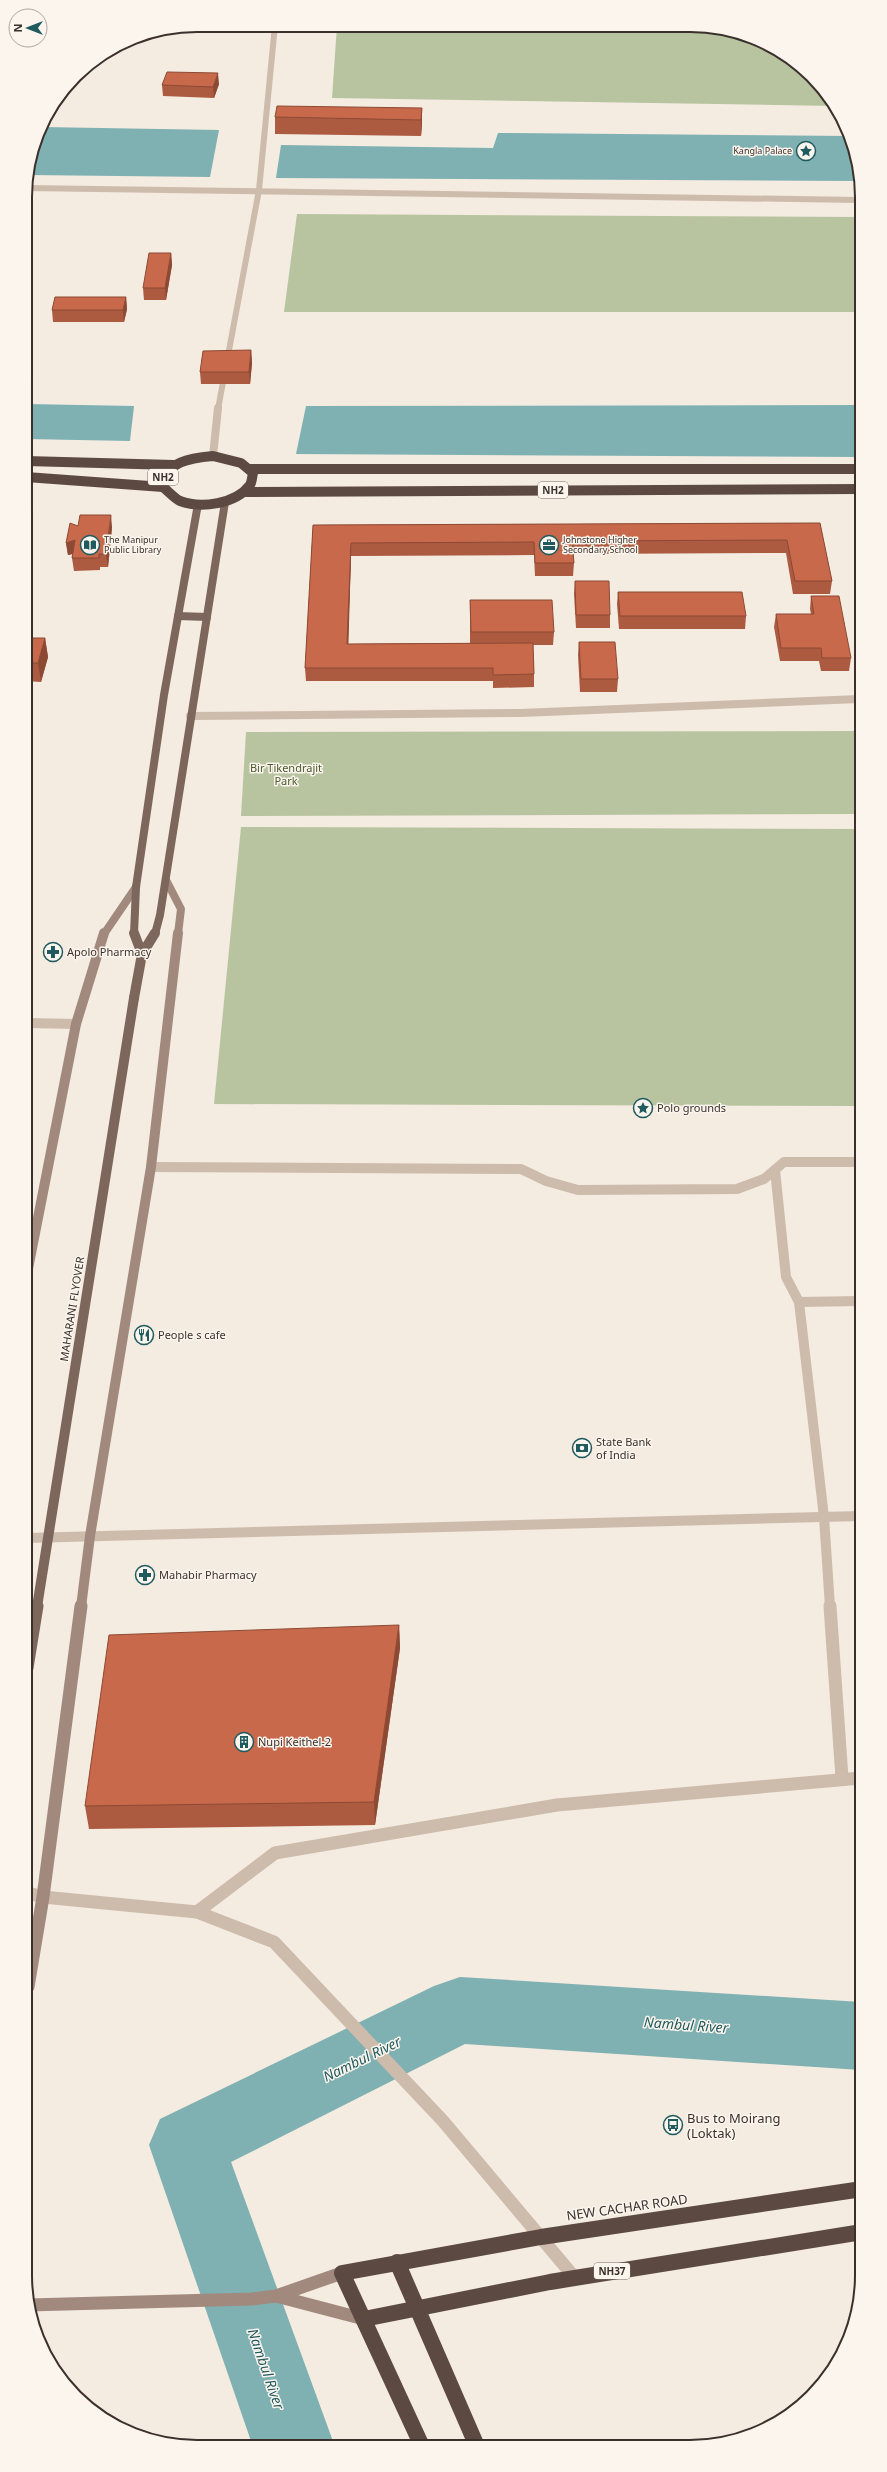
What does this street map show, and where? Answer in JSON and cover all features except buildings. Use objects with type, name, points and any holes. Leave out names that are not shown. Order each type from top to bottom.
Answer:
[{"type":"highway","name":"NH2","points":[[32,461],[174,465],[198,457],[213,456],[240,462],[249,469],[855,470]]},
{"type":"highway","name":"NH2","points":[[163,487],[162,479],[166,472],[174,465]]},
{"type":"highway","points":[[246,492],[253,484],[253,476],[249,469]]},
{"type":"highway","name":"NH2","points":[[32,477],[163,487],[175,498],[198,504],[225,502],[246,492],[855,489]]},
{"type":"highway","name":"NEW CACHAR ROAD","points":[[342,2273],[540,2236],[855,2190]]},
{"type":"highway","name":"NH37","points":[[364,2319],[416,2307],[640,2266],[855,2233]]},
{"type":"highway","points":[[397,2262],[474,2440]]},
{"type":"highway","points":[[342,2273],[419,2440]]},
{"type":"main road","name":"MAHARANI FLYOVER","points":[[32,1643],[142,954],[154,938],[166,880],[190,716],[225,502]]},
{"type":"main road","points":[[142,954],[134,937],[136,887],[178,616],[198,504]]},
{"type":"main road","points":[[178,616],[207,617]]},
{"type":"street","points":[[213,456],[219,401],[259,190],[274,32]]},
{"type":"street","points":[[32,188],[259,190],[855,200]]},
{"type":"street","points":[[190,716],[521,713],[855,699]]},
{"type":"street","points":[[32,1964],[43,1897],[90,1536],[151,1167],[181,909],[166,880]]},
{"type":"street","points":[[32,1248],[76,1024],[105,931],[136,887]]},
{"type":"street","points":[[32,1023],[76,1024]]},
{"type":"street","points":[[151,1167],[521,1169],[546,1181],[578,1190],[737,1189],[764,1179],[784,1162],[855,1162]]},
{"type":"street","points":[[775,1170],[786,1277],[799,1302],[824,1517],[842,1778]]},
{"type":"street","points":[[799,1302],[855,1301]]},
{"type":"street","points":[[32,1538],[855,1516]]},
{"type":"street","points":[[197,1912],[275,1853],[557,1805],[855,1778]]},
{"type":"street","points":[[32,1894],[43,1897],[197,1912],[274,1942],[443,2121],[575,2278]]},
{"type":"street","points":[[34,2305],[252,2299],[276,2296],[342,2273]]},
{"type":"street","points":[[276,2296],[364,2319]]},
{"type":"green space","points":[[337,32],[701,32],[723,35],[743,41],[773,54],[791,66],[807,80],[828,106],[332,98]]},
{"type":"green space","points":[[297,214],[855,217],[855,312],[284,312]]},
{"type":"green space","name":"Bir Tikendrajit Park","points":[[855,731],[855,814],[241,816],[246,732]]},
{"type":"green space","points":[[241,827],[855,829],[855,1106],[214,1104]]},
{"type":"water","points":[[48,127],[219,130],[210,177],[33,175],[41,144]]},
{"type":"water","points":[[498,133],[843,136],[852,164],[855,181],[276,178],[281,145],[493,148]]},
{"type":"water","points":[[32,404],[134,406],[130,441],[32,439]]},
{"type":"water","points":[[855,405],[855,457],[296,454],[306,406]]},
{"type":"waterway","name":"Nambul River","points":[[292,2440],[187,2145],[460,2010],[855,2036]]},
{"type":"place","name":"Kangla Palace","points":[[806,151]]},
{"type":"place","name":"The Manipur Public Library","points":[[90,545]]},
{"type":"place","name":"Johnstone Higher Secondary School","points":[[549,545]]},
{"type":"place","name":"Apolo Pharmacy","points":[[53,952]]},
{"type":"place","name":"Polo grounds","points":[[643,1108]]},
{"type":"place","name":"People s cafe","points":[[144,1335]]},
{"type":"place","name":"State Bank of India","points":[[582,1448]]},
{"type":"place","name":"Mahabir Pharmacy","points":[[145,1575]]},
{"type":"place","name":"Nupi Keithel-2","points":[[244,1742]]},
{"type":"place","name":"Bus to Moirang (Loktak)","points":[[673,2125]]}]
